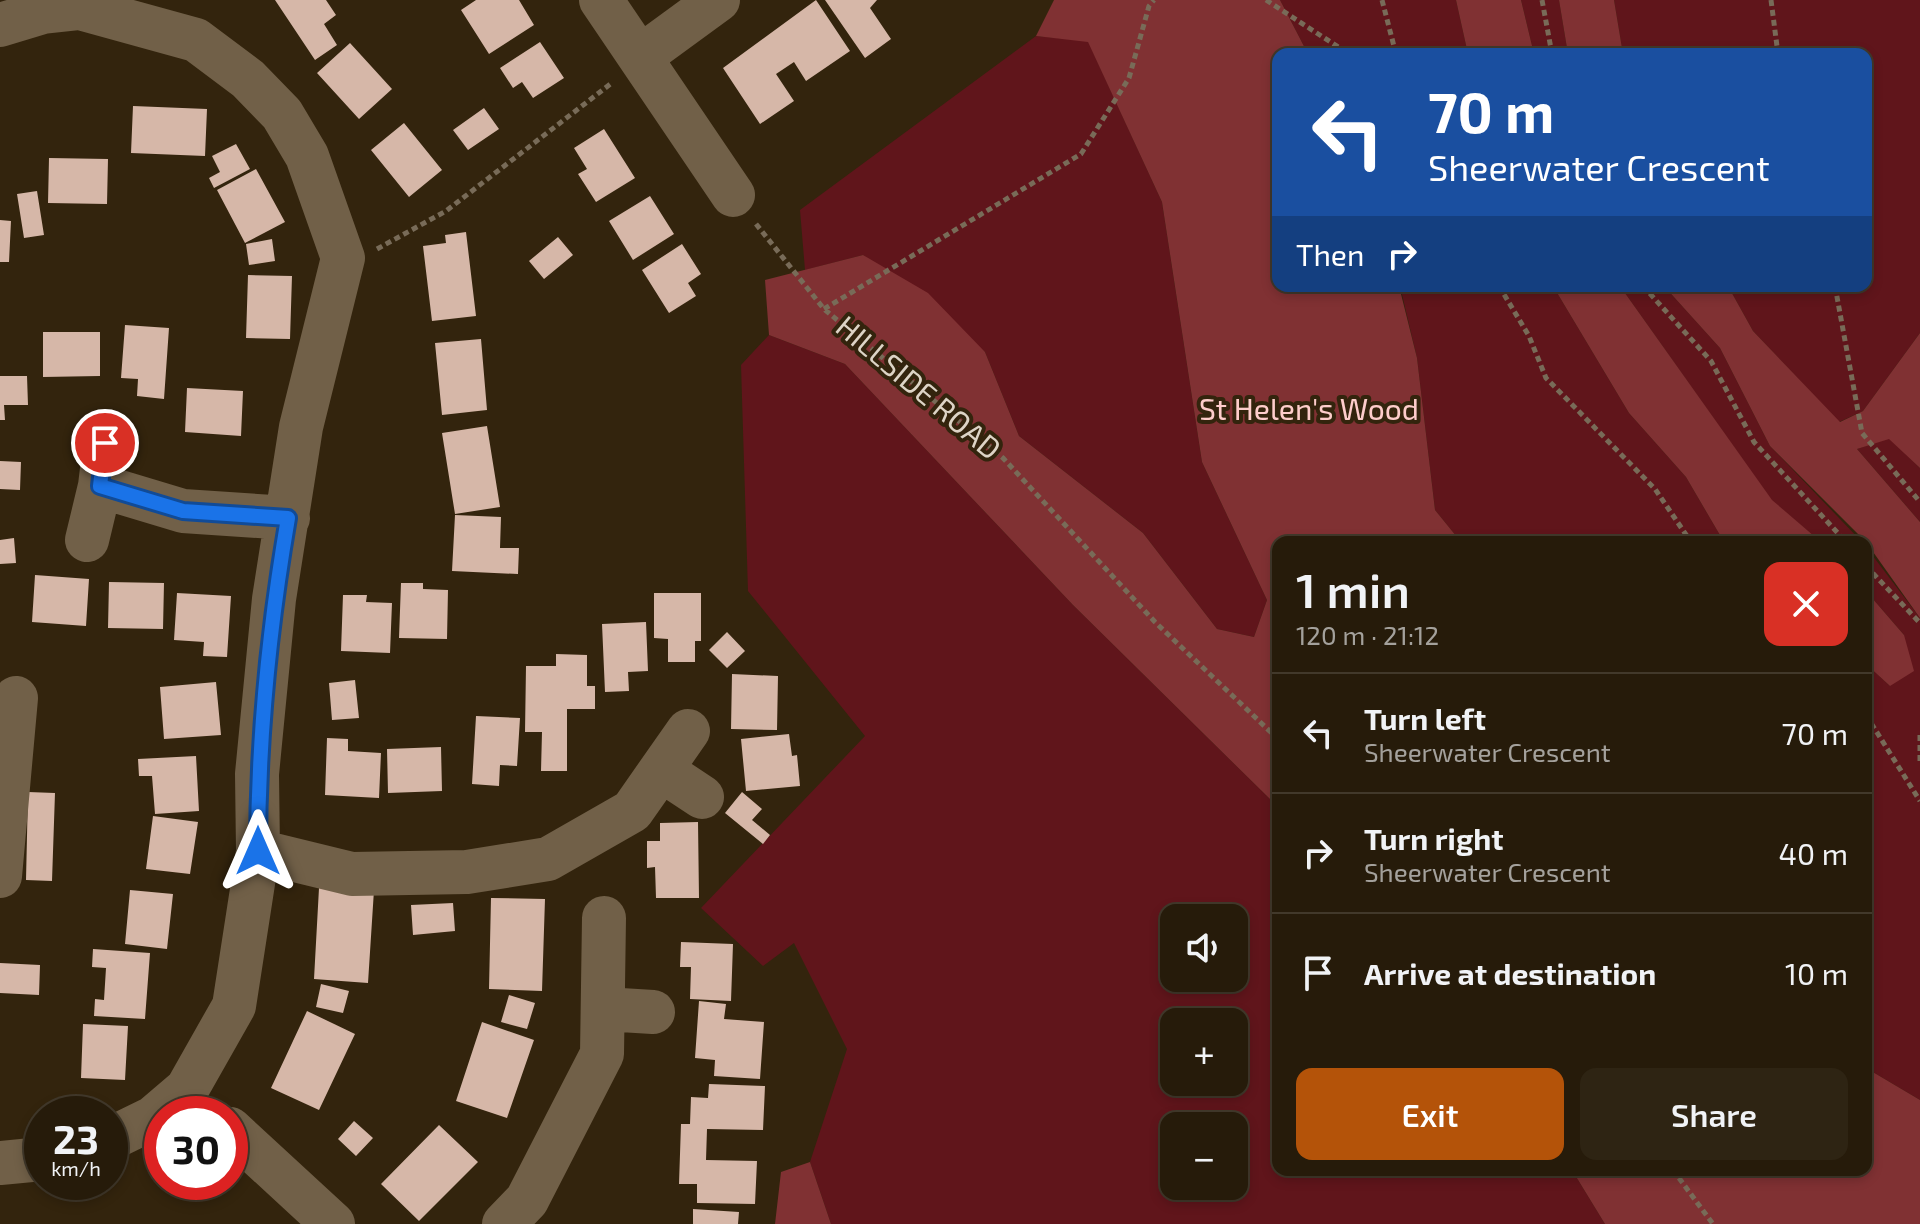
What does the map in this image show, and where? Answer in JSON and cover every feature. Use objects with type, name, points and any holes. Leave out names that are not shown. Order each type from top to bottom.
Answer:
[{"type":"street","points":[[601,0],[733,195]]},
{"type":"street","points":[[640,57],[718,0]]},
{"type":"street","points":[[0,25],[43,12],[80,8],[196,40],[248,79],[282,114],[307,156],[343,258],[301,427],[274,599],[257,774],[258,851],[234,1006],[202,1096]]},
{"type":"street","points":[[87,540],[100,486],[105,443]]},
{"type":"street","points":[[100,486],[183,511],[288,518]]},
{"type":"street","points":[[0,876],[16,698]]},
{"type":"street","points":[[258,851],[352,874],[467,872],[548,859],[632,811],[688,731]]},
{"type":"street","points":[[661,770],[702,797]]},
{"type":"street","points":[[504,1224],[527,1200],[602,1054],[604,918]]},
{"type":"street","points":[[604,1009],[653,1012]]},
{"type":"street","points":[[248,1146],[333,1224]]},
{"type":"street","points":[[0,1163],[24,1161]]},
{"type":"path","points":[[824,309],[1081,154],[1129,78],[1149,6],[1154,0]]},
{"type":"path","points":[[1266,0],[1340,48]]},
{"type":"path","points":[[1382,0],[1394,48]]},
{"type":"path","points":[[1542,0],[1551,48]]},
{"type":"path","points":[[1771,0],[1777,48]]},
{"type":"path","points":[[343,258],[383,247],[446,211],[603,92],[640,57]]},
{"type":"path","name":"HILLSIDE ROAD","points":[[733,195],[824,309],[1003,458],[1155,622],[1272,733]]},
{"type":"path","points":[[1503,292],[1529,336],[1546,378],[1655,489],[1687,536]]},
{"type":"path","points":[[1648,292],[1711,361],[1754,442],[1840,536]]},
{"type":"path","points":[[1836,292],[1862,433],[1920,502]]},
{"type":"path","points":[[1872,572],[1920,623]]},
{"type":"path","points":[[1872,725],[1920,801]]},
{"type":"path","points":[[1920,735],[1920,762]]},
{"type":"path","points":[[1677,1176],[1713,1224]]},
{"type":"shaded area","points":[[1280,0],[1456,0],[1467,48],[1305,48]]},
{"type":"shaded area","points":[[1521,0],[1559,0],[1567,48],[1533,48]]},
{"type":"shaded area","points":[[1614,0],[1920,0],[1920,333],[1863,411],[1839,422],[1753,331],[1731,292],[1872,292],[1872,48],[1622,48]]},
{"type":"shaded area","points":[[1036,36],[1088,41],[1162,202],[1202,462],[1267,600],[1254,637],[1217,629],[1143,533],[1019,436],[985,352],[863,255],[805,270],[800,210]]},
{"type":"shaded area","points":[[1401,292],[1557,292],[1629,413],[1686,477],[1720,536],[1456,536],[1435,510],[1417,358]]},
{"type":"shaded area","points":[[1624,292],[1669,292],[1720,348],[1770,446],[1856,536],[1814,536],[1772,501]]},
{"type":"shaded area","points":[[769,335],[845,364],[1073,605],[1272,801],[1272,1176],[1576,1176],[1605,1224],[831,1224],[810,1162],[847,1049],[794,943],[763,966],[701,908],[865,736],[748,591],[741,365]]},
{"type":"shaded area","points":[[1889,438],[1920,468],[1920,522],[1857,449]]},
{"type":"shaded area","points":[[1872,555],[1920,618],[1920,1100],[1872,1072],[1872,670],[1890,686],[1904,635],[1872,598]]},
{"type":"green space","name":"St Helen's Wood","points":[[1054,0],[1280,0],[1305,48],[1272,48],[1272,292],[1400,292],[1417,358],[1435,510],[1456,536],[1272,536],[1272,801],[1073,605],[845,364],[769,335],[765,280],[863,255],[928,293],[985,352],[1019,436],[1143,533],[1217,629],[1254,637],[1267,600],[1202,462],[1162,202],[1088,42],[1036,36]]},
{"type":"green space","points":[[1456,0],[1521,0],[1533,48],[1467,48]]},
{"type":"green space","points":[[1559,0],[1614,0],[1622,48],[1567,48]]},
{"type":"green space","points":[[1557,292],[1624,292],[1772,500],[1814,536],[1720,536],[1686,477],[1629,413]]},
{"type":"green space","points":[[1669,292],[1731,292],[1753,331],[1840,422],[1863,411],[1920,333],[1920,468],[1889,439],[1857,449],[1920,522],[1920,618],[1872,550],[1872,536],[1860,536],[1770,446],[1720,348]]},
{"type":"green space","points":[[1872,598],[1904,635],[1914,671],[1890,686],[1872,670]]},
{"type":"green space","points":[[1872,1072],[1920,1100],[1920,1224],[1605,1224],[1576,1176],[1872,1176]]},
{"type":"green space","points":[[810,1162],[831,1224],[775,1224],[781,1172]]},
{"type":"building","points":[[275,0],[326,0],[336,15],[324,24],[337,45],[315,60]]},
{"type":"building","points":[[476,0],[519,0],[534,25],[489,54],[461,10]]},
{"type":"building","points":[[816,0],[850,51],[806,81],[794,62],[776,74],[794,101],[760,124],[723,68]]},
{"type":"building","points":[[825,0],[877,0],[870,8],[891,39],[865,58]]},
{"type":"building","points":[[540,42],[564,78],[533,98],[522,82],[513,88],[500,68]]},
{"type":"building","points":[[350,43],[392,89],[359,119],[317,73]]},
{"type":"building","points":[[133,106],[207,109],[205,156],[131,153]]},
{"type":"building","points":[[484,108],[499,129],[468,150],[453,130]]},
{"type":"building","points":[[404,123],[442,170],[409,197],[371,150]]},
{"type":"building","points":[[604,129],[635,178],[596,202],[578,174],[587,169],[574,148]]},
{"type":"building","points":[[236,144],[250,169],[214,188],[209,178],[220,172],[212,156]]},
{"type":"building","points":[[49,158],[108,159],[107,204],[48,203]]},
{"type":"building","points":[[256,169],[285,222],[245,243],[217,190]]},
{"type":"building","points":[[37,191],[44,235],[24,238],[17,194]]},
{"type":"building","points":[[650,196],[674,234],[633,260],[609,221]]},
{"type":"building","points":[[0,220],[11,221],[9,262],[0,262]]},
{"type":"building","points":[[466,232],[476,316],[432,321],[423,246],[446,243],[445,235]]},
{"type":"building","points":[[558,237],[573,255],[544,279],[529,261]]},
{"type":"building","points":[[272,239],[275,261],[249,265],[246,244]]},
{"type":"building","points":[[682,244],[701,274],[688,283],[696,296],[669,313],[642,270]]},
{"type":"building","points":[[248,275],[292,276],[290,339],[246,338]]},
{"type":"building","points":[[125,325],[169,328],[164,399],[137,396],[138,379],[121,378]]},
{"type":"building","points":[[43,332],[100,332],[100,376],[43,377]]},
{"type":"building","points":[[481,339],[487,410],[442,415],[435,343]]},
{"type":"building","points":[[0,376],[27,376],[28,405],[4,405],[5,420],[0,420]]},
{"type":"building","points":[[187,388],[243,391],[241,436],[185,432]]},
{"type":"building","points":[[487,426],[500,507],[455,514],[442,433]]},
{"type":"building","points":[[0,461],[21,462],[20,490],[0,489]]},
{"type":"building","points":[[455,515],[501,517],[500,548],[519,548],[518,574],[452,571]]},
{"type":"building","points":[[14,538],[16,563],[0,564],[0,540]]},
{"type":"building","points":[[35,575],[89,579],[86,626],[32,622]]},
{"type":"building","points":[[109,582],[164,583],[163,629],[108,628]]},
{"type":"building","points":[[401,583],[423,583],[423,589],[448,590],[447,639],[399,638]]},
{"type":"building","points":[[177,593],[231,596],[227,657],[203,656],[204,642],[174,640]]},
{"type":"building","points":[[654,593],[701,593],[701,641],[695,641],[695,662],[668,662],[668,639],[654,638]]},
{"type":"building","points":[[343,595],[367,595],[366,602],[392,603],[390,653],[341,651]]},
{"type":"building","points":[[646,622],[648,671],[628,672],[629,691],[605,692],[602,624]]},
{"type":"building","points":[[727,632],[745,651],[727,668],[709,650]]},
{"type":"building","points":[[556,654],[587,655],[587,686],[595,686],[595,709],[567,709],[567,771],[541,771],[542,732],[525,732],[526,666],[556,666]]},
{"type":"building","points":[[732,674],[778,676],[777,730],[731,729]]},
{"type":"building","points":[[355,680],[359,718],[332,720],[329,683]]},
{"type":"building","points":[[216,682],[221,735],[164,739],[160,687]]},
{"type":"building","points":[[476,716],[520,718],[517,766],[500,765],[499,786],[472,784]]},
{"type":"building","points":[[789,734],[792,756],[797,755],[800,786],[746,791],[741,739]]},
{"type":"building","points":[[327,738],[348,739],[348,751],[381,753],[379,798],[325,795]]},
{"type":"building","points":[[441,747],[442,791],[388,793],[387,749]]},
{"type":"building","points":[[196,756],[199,811],[155,814],[152,776],[139,776],[138,759]]},
{"type":"building","points":[[28,792],[55,793],[52,881],[26,880]]},
{"type":"building","points":[[742,792],[762,809],[752,820],[770,835],[763,844],[725,813]]},
{"type":"building","points":[[153,816],[198,822],[190,874],[146,869]]},
{"type":"building","points":[[698,822],[699,898],[656,898],[655,867],[647,868],[647,841],[660,841],[660,823]]},
{"type":"building","points":[[319,888],[374,890],[368,983],[314,979]]},
{"type":"building","points":[[130,890],[173,894],[167,949],[125,944]]},
{"type":"building","points":[[491,898],[545,899],[542,991],[489,989]]},
{"type":"building","points":[[453,903],[455,931],[413,935],[411,905]]},
{"type":"building","points":[[681,942],[733,944],[731,1001],[690,999],[691,967],[680,967]]},
{"type":"building","points":[[93,949],[150,953],[145,1019],[94,1016],[95,999],[104,1000],[106,968],[92,967]]},
{"type":"building","points":[[0,963],[40,965],[39,995],[0,993]]},
{"type":"building","points":[[321,984],[349,991],[343,1013],[316,1007]]},
{"type":"building","points":[[509,995],[535,1003],[527,1029],[501,1022]]},
{"type":"building","points":[[699,1001],[726,1004],[724,1019],[764,1022],[760,1079],[714,1076],[715,1060],[695,1058]]},
{"type":"building","points":[[307,1011],[355,1034],[319,1110],[271,1088]]},
{"type":"building","points":[[482,1022],[534,1040],[507,1118],[456,1101]]},
{"type":"building","points":[[83,1024],[128,1026],[125,1080],[81,1078]]},
{"type":"building","points":[[709,1084],[765,1086],[763,1130],[707,1129],[706,1160],[757,1161],[755,1204],[697,1203],[697,1184],[679,1184],[681,1124],[690,1124],[691,1097],[708,1098]]},
{"type":"building","points":[[354,1121],[373,1138],[356,1156],[338,1139]]},
{"type":"building","points":[[439,1125],[478,1162],[419,1221],[381,1184]]},
{"type":"building","points":[[693,1209],[739,1212],[738,1224],[693,1224]]},
{"type":"route","points":[[105,443],[100,486],[183,511],[288,518],[274,599],[257,774],[258,851]]}]
